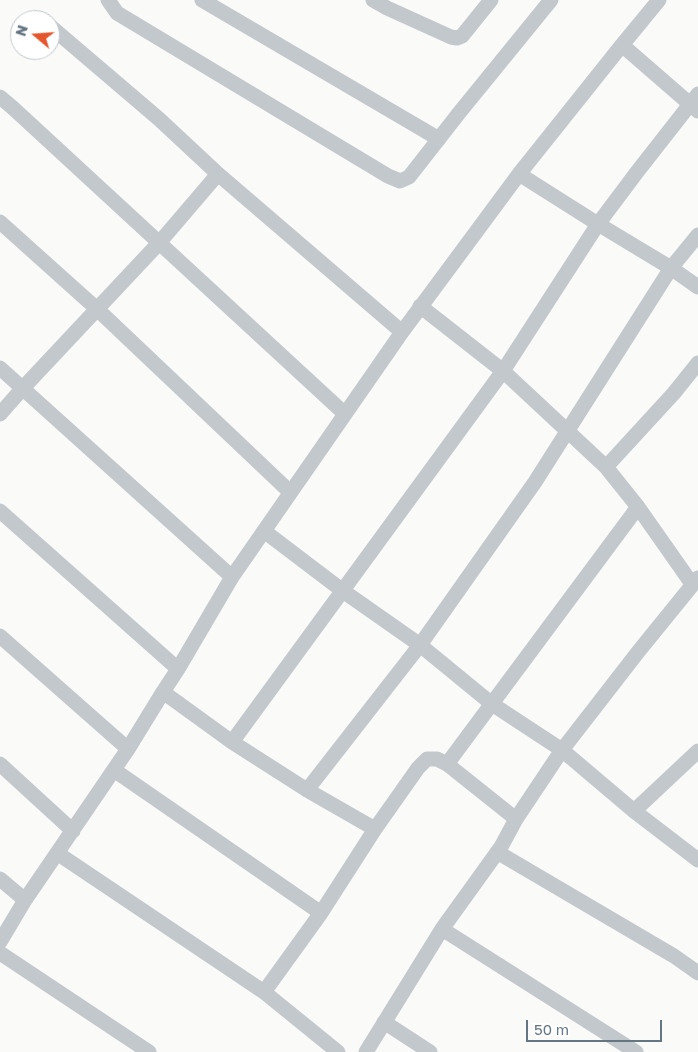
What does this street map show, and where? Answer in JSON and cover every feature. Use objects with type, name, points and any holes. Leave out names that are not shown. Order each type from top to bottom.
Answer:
[{"type":"street","points":[[108,0],[117,13],[388,176],[400,180],[409,177],[551,0]]},
{"type":"street","points":[[202,0],[439,139]]},
{"type":"street","points":[[373,0],[390,4],[451,37],[457,38],[462,36],[491,0]]},
{"type":"street","points":[[0,942],[25,900],[128,749],[232,577],[420,306],[519,174],[659,0]]},
{"type":"street","points":[[60,34],[159,118],[218,174],[402,332]]},
{"type":"street","points":[[232,742],[503,371],[598,224],[695,103],[622,45]]},
{"type":"street","points":[[0,97],[345,414]]},
{"type":"street","points":[[0,414],[159,243],[218,174]]},
{"type":"street","points":[[519,174],[698,286]]},
{"type":"street","points":[[0,222],[97,309],[290,492]]},
{"type":"street","points":[[308,790],[420,645],[535,482],[671,268],[698,236]]},
{"type":"street","points":[[366,1052],[442,929],[497,852],[516,819],[562,750],[695,581],[606,468],[503,371],[420,306]]},
{"type":"street","points":[[606,468],[674,393],[698,363]]},
{"type":"street","points":[[0,368],[232,577]]},
{"type":"street","points":[[448,764],[638,507]]},
{"type":"street","points":[[0,511],[178,669]]},
{"type":"street","points":[[264,531],[343,591],[420,645],[492,704],[562,750],[634,811],[698,860]]},
{"type":"street","points":[[0,636],[128,749]]},
{"type":"street","points":[[163,692],[232,742],[374,829]]},
{"type":"street","points":[[634,811],[698,751]]},
{"type":"street","points":[[264,992],[321,913],[374,829],[418,768],[427,759],[437,759],[448,764],[516,819]]},
{"type":"street","points":[[0,764],[73,831]]},
{"type":"street","points":[[114,770],[321,913]]},
{"type":"street","points":[[497,852],[698,972]]},
{"type":"street","points":[[58,853],[264,992],[338,1052]]},
{"type":"street","points":[[0,879],[25,900]]},
{"type":"street","points":[[442,929],[636,1052]]},
{"type":"street","points":[[0,953],[149,1052]]},
{"type":"street","points":[[384,1022],[430,1052]]}]
